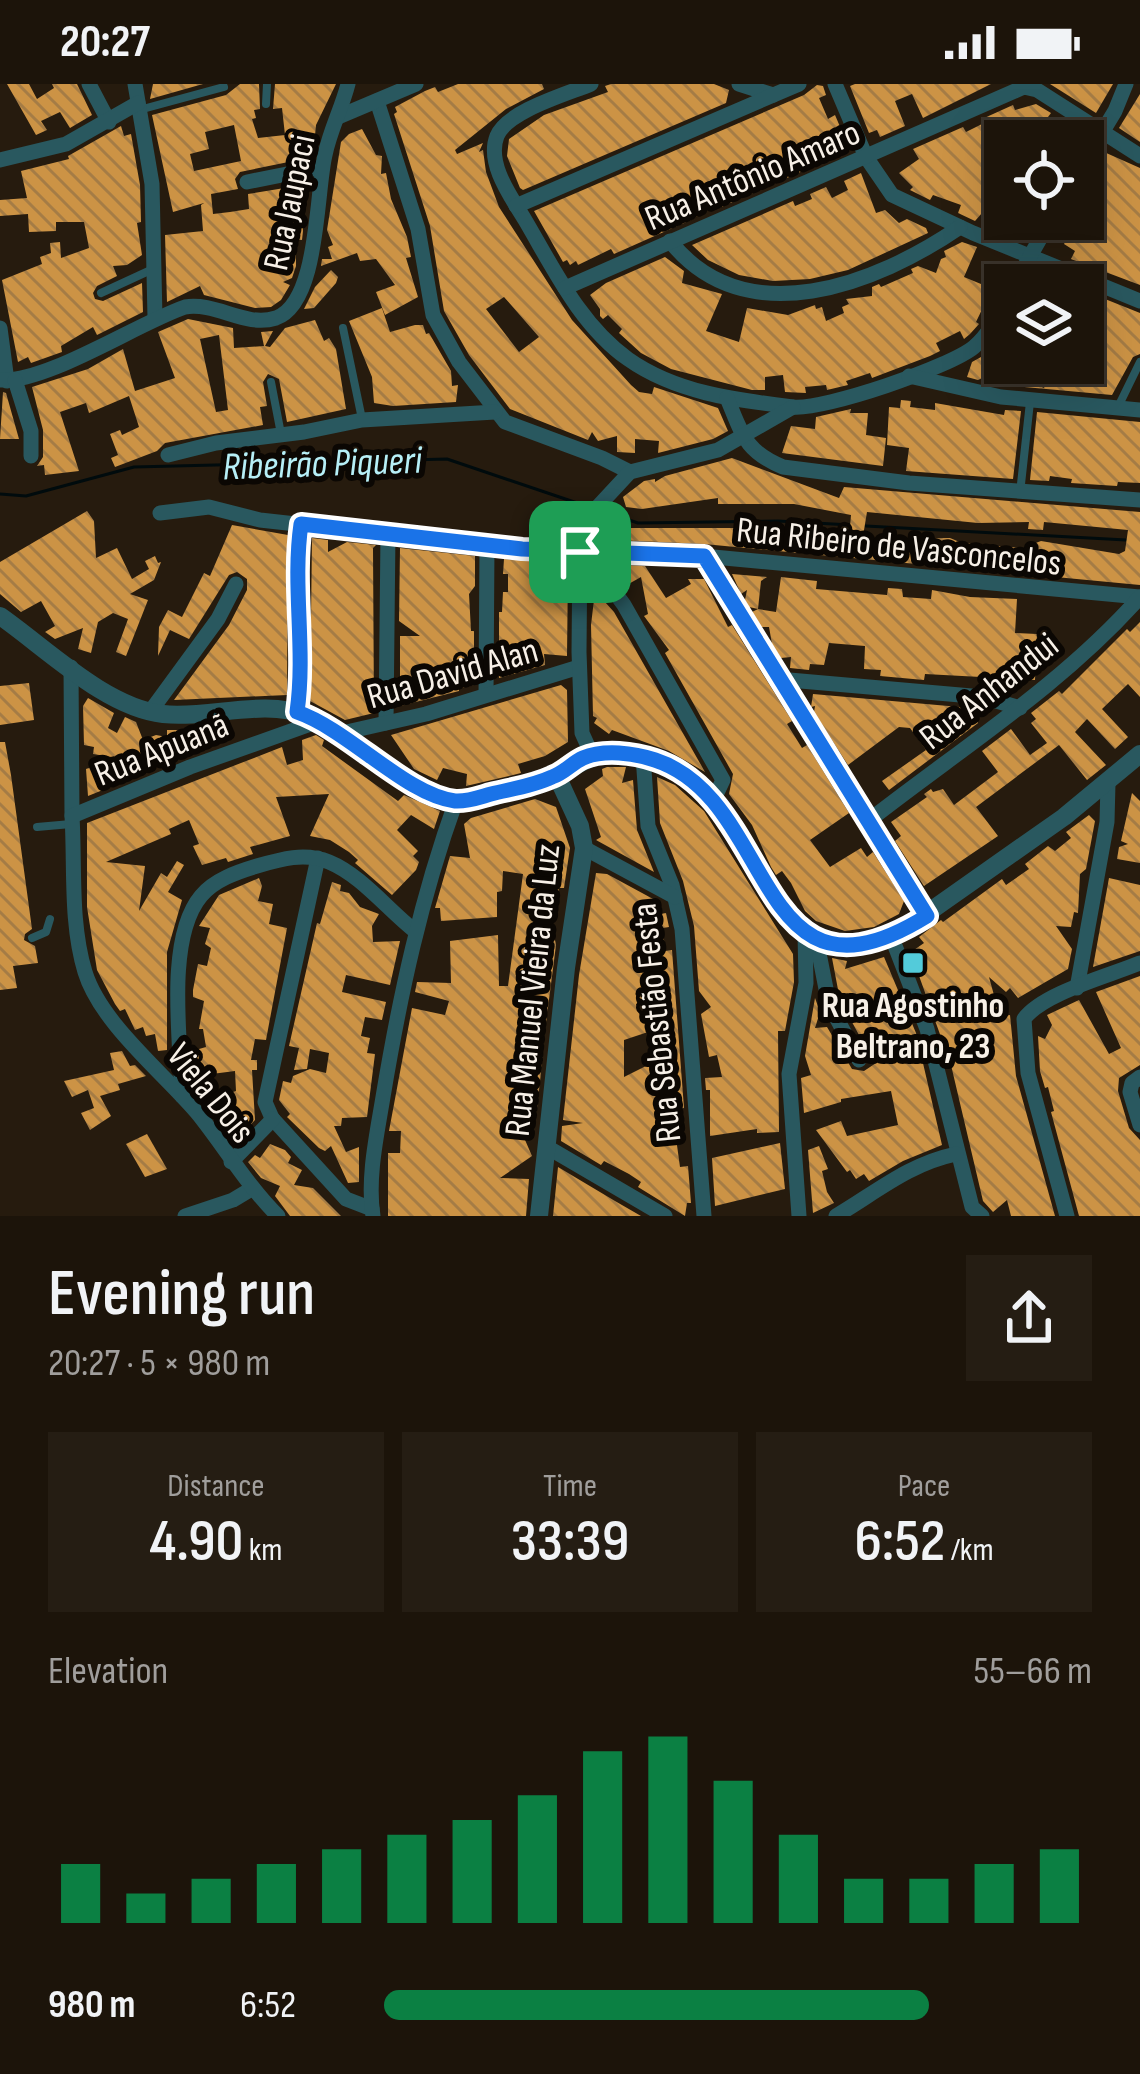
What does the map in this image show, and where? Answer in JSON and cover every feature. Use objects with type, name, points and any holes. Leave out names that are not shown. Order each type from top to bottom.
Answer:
[{"type":"street","points":[[89,84],[110,122]]},
{"type":"street","points":[[135,84],[152,184],[155,318]]},
{"type":"street","name":"Rua Jaupaci","points":[[7,381],[194,305],[272,320],[290,308],[309,263],[322,167],[348,84]]},
{"type":"street","points":[[338,117],[416,84]]},
{"type":"street","points":[[591,84],[513,118],[496,138],[497,169],[565,288],[591,326],[624,357],[674,383],[727,398],[793,406],[844,399],[909,376],[966,353],[984,336]]},
{"type":"street","points":[[739,84],[773,95]]},
{"type":"street","points":[[516,206],[799,84]]},
{"type":"street","points":[[835,84],[866,157],[892,195],[1140,301]]},
{"type":"street","points":[[1104,129],[1126,84]]},
{"type":"street","points":[[1027,86],[1081,120]]},
{"type":"street","name":"Rua Antônio Amaro","points":[[565,288],[1027,86]]},
{"type":"street","points":[[377,101],[418,229],[426,287],[440,333],[495,412],[514,428],[602,458],[625,477]]},
{"type":"street","points":[[0,160],[42,152],[138,107]]},
{"type":"street","points":[[1104,134],[1140,156]]},
{"type":"street","points":[[247,182],[322,167]]},
{"type":"street","points":[[670,241],[714,279],[743,290],[787,295],[840,286],[937,243],[960,227]]},
{"type":"street","points":[[1026,264],[1039,240]]},
{"type":"street","points":[[0,328],[7,381],[31,431],[31,456]]},
{"type":"street","points":[[909,376],[980,394],[1140,410]]},
{"type":"street","points":[[727,398],[742,438],[769,461],[800,471],[1140,500]]},
{"type":"street","points":[[592,755],[582,733],[579,667],[580,556],[590,515],[625,477],[691,459],[742,438],[793,406]]},
{"type":"street","points":[[168,455],[362,420],[495,412]]},
{"type":"street","name":"Rua Ribeiro de Vasconcelos","points":[[160,512],[209,507],[241,518],[580,556],[704,556],[1140,597]]},
{"type":"street","points":[[297,712],[303,671],[298,572],[301,524]]},
{"type":"street","points":[[386,723],[388,532]]},
{"type":"street","points":[[486,695],[488,545]]},
{"type":"street","points":[[580,556],[624,605],[710,752],[723,780],[714,799]]},
{"type":"street","points":[[704,556],[927,916]]},
{"type":"street","points":[[151,712],[218,619],[236,584]]},
{"type":"street","name":"Rua Anhandui","points":[[867,822],[1020,708],[1140,597]]},
{"type":"street","points":[[0,616],[107,693],[151,712],[188,716],[297,712],[342,733],[421,788],[456,801],[557,776],[592,755],[643,756],[671,766],[714,799],[763,883],[810,935],[829,1004],[859,1060]]},
{"type":"street","points":[[71,667],[72,820]]},
{"type":"street","name":"Rua David Alan","points":[[342,733],[579,667]]},
{"type":"street","points":[[778,679],[983,697],[1020,708]]},
{"type":"street","name":"Rua Apuanã","points":[[103,1004],[88,979],[81,950],[72,820],[225,753],[319,721]]},
{"type":"street","points":[[810,935],[862,945],[892,938],[1108,783],[1140,754]]},
{"type":"street","name":"Rua Sebastião Festa","points":[[643,756],[648,826],[675,897],[690,999],[704,1216]]},
{"type":"street","name":"Rua Manuel Vieira da Luz","points":[[539,1216],[584,848],[580,826],[557,776]]},
{"type":"street","points":[[1077,988],[1107,822],[1108,783]]},
{"type":"street","points":[[318,858],[265,1102],[273,1119],[346,1199],[373,1212],[378,1127],[415,931],[456,801]]},
{"type":"street","points":[[584,848],[675,897]]},
{"type":"street","points":[[182,1096],[179,976],[194,905],[210,888],[281,859],[318,858],[343,870],[415,931]]},
{"type":"street","points":[[800,1216],[789,1074],[810,935]]},
{"type":"street","points":[[892,938],[927,1028],[956,1154],[976,1213]]},
{"type":"street","points":[[1067,1216],[1028,1073],[1024,1019],[1041,1005],[1140,963]]},
{"type":"street","name":"Viela Dois","points":[[103,1004],[278,1216]]},
{"type":"street","points":[[1140,1077],[1130,1092],[1140,1124]]},
{"type":"street","points":[[231,1162],[273,1119]]},
{"type":"street","points":[[548,1147],[665,1216]]},
{"type":"street","points":[[836,1216],[892,1184],[908,1168],[956,1154]]},
{"type":"street","points":[[185,1216],[233,1201],[253,1188]]},
{"type":"lane","points":[[266,104],[267,84]]},
{"type":"lane","points":[[138,107],[224,87]]},
{"type":"lane","points":[[101,293],[154,268]]},
{"type":"lane","points":[[343,328],[362,420]]},
{"type":"lane","points":[[1118,407],[1140,362]]},
{"type":"lane","points":[[271,382],[282,435]]},
{"type":"lane","points":[[1020,493],[1030,400]]},
{"type":"lane","points":[[38,827],[72,820]]},
{"type":"lane","points":[[32,938],[49,929],[50,919]]},
{"type":"building","points":[[7,84],[29,84],[37,99],[54,88],[52,84],[77,84],[92,115],[70,128],[60,112],[41,121],[47,130],[36,135]]},
{"type":"building","points":[[153,84],[203,84],[150,99]]},
{"type":"building","points":[[240,84],[259,84],[260,109],[254,110],[256,118],[252,119],[258,138],[285,135],[282,108],[273,109],[275,84],[336,84],[316,125],[313,157],[240,172],[235,179],[238,189],[211,194],[213,214],[249,209],[248,194],[309,184],[306,204],[301,206],[303,231],[302,240],[296,240],[296,266],[292,278],[283,282],[290,285],[281,300],[271,307],[255,308],[204,295],[200,286],[167,302],[165,235],[203,231],[204,203],[173,212],[152,115],[226,95]],"holes":[[[234,125],[241,161],[194,171],[190,154],[209,149],[205,132]]]},
{"type":"building","points":[[458,84],[542,84],[544,89],[506,109],[455,150],[457,154],[483,143],[479,152],[483,150],[499,207],[572,320],[631,385],[639,392],[652,394],[654,387],[718,408],[728,431],[658,453],[659,441],[635,439],[635,453],[617,452],[617,436],[598,441],[592,432],[588,440],[510,409],[469,355],[444,311],[430,226],[394,114],[395,107],[425,91],[435,87],[438,92]],"holes":[[[504,297],[539,337],[519,352],[486,309]]]},
{"type":"building","points":[[714,84],[729,90],[726,103],[520,188],[507,156],[509,139],[544,115],[608,92],[605,86]]},
{"type":"building","points":[[991,84],[923,118],[912,94],[895,101],[905,126],[880,137],[877,130],[869,133],[850,86]]},
{"type":"building","points":[[1050,84],[1113,84],[1096,113]]},
{"type":"building","points":[[823,86],[826,95],[819,98],[828,119],[835,115],[850,150],[719,208],[717,204],[614,254],[611,249],[578,265],[563,262],[534,211],[804,95]]},
{"type":"building","points":[[1140,94],[1140,142],[1119,128]]},
{"type":"building","points":[[1036,104],[1056,120],[984,123],[982,119],[1013,105],[1015,110]]},
{"type":"building","points":[[984,123],[984,214],[975,221],[958,213],[961,205],[933,195],[930,200],[910,190],[913,187],[899,173],[919,159],[913,149],[963,127],[966,132]]},
{"type":"building","points":[[121,126],[124,136],[131,134],[140,185],[141,222],[137,223],[142,255],[127,265],[113,266],[117,276],[93,293],[103,301],[142,283],[143,312],[97,335],[93,327],[61,346],[62,352],[31,363],[28,357],[18,362],[2,280],[42,264],[40,257],[51,253],[50,243],[60,242],[61,258],[89,248],[84,222],[56,222],[56,231],[29,232],[28,214],[0,216],[0,200],[27,198],[21,171],[69,159]]},
{"type":"building","points":[[362,129],[376,155],[382,156],[381,174],[386,173],[407,237],[411,257],[406,258],[418,297],[385,315],[376,292],[395,285],[376,259],[360,261],[357,253],[321,266],[322,259],[332,259],[327,230],[341,142]]},
{"type":"building","points":[[1104,152],[1140,168],[1140,285],[1104,271],[1104,264],[1071,259],[1075,251],[1064,244],[1066,240],[1104,240]]},
{"type":"building","points":[[861,173],[876,213],[885,210],[899,223],[907,219],[928,233],[848,270],[773,281],[739,275],[708,260],[692,245],[793,201],[795,206],[812,199],[810,194],[826,187],[832,198],[848,190],[844,181]]},
{"type":"building","points":[[962,242],[977,247],[964,277],[984,285],[984,305],[979,324],[970,334],[964,339],[960,331],[936,343],[940,351],[872,378],[870,373],[827,390],[826,385],[805,387],[806,393],[785,392],[783,375],[765,377],[765,390],[752,390],[671,369],[641,353],[608,315],[603,319],[590,295],[665,257],[684,271],[682,283],[722,294],[706,331],[739,342],[747,308],[788,315],[815,305],[822,307],[826,321],[844,313],[842,307],[849,304],[846,299],[872,296],[872,287],[913,273],[911,269],[918,266],[936,273],[946,257],[944,251]]},
{"type":"building","points":[[331,270],[338,277],[336,283],[314,308],[304,309],[315,287]]},
{"type":"building","points":[[1104,299],[1140,313],[1140,354],[1133,357],[1112,395],[999,384],[1044,388],[1046,384],[1104,384]]},
{"type":"building","points":[[382,308],[390,332],[423,325],[451,371],[452,386],[458,385],[456,402],[374,403],[372,377],[349,321]]},
{"type":"building","points":[[188,319],[233,328],[234,348],[264,346],[261,332],[273,331],[265,346],[270,347],[285,328],[315,320],[324,341],[329,338],[336,349],[346,409],[287,422],[279,379],[268,374],[263,382],[267,406],[260,407],[263,425],[165,443],[157,451],[115,467],[111,458],[118,455],[110,434],[120,430],[122,435],[139,427],[129,396],[89,413],[86,403],[60,412],[79,471],[45,475],[44,465],[37,466],[43,457],[43,430],[32,387],[88,369],[123,349],[135,391],[175,378],[158,332]],"holes":[[[219,335],[228,410],[216,412],[200,339]]]},
{"type":"building","points":[[981,357],[984,377],[967,377],[972,362]]},
{"type":"building","points":[[6,393],[19,439],[0,439]]},
{"type":"building","points":[[901,400],[911,401],[910,407],[935,410],[935,403],[1004,415],[1005,410],[1021,411],[1013,479],[906,471],[909,448],[887,445],[889,407],[900,408]]},
{"type":"building","points":[[851,409],[850,413],[868,413],[866,435],[886,438],[883,466],[782,453],[791,426],[815,429],[816,417]]},
{"type":"building","points":[[1037,412],[1140,422],[1140,483],[1071,483],[1072,479],[1050,476],[1049,481],[1030,480]]},
{"type":"building","points":[[732,458],[839,498],[844,487],[1140,512],[1140,585],[704,544],[593,539],[603,519],[630,528],[780,528],[849,538],[851,515],[794,504],[718,504],[718,498],[626,507],[623,497],[644,481]],"holes":[[[867,512],[978,523],[1029,522],[1028,529],[1043,530],[1044,522],[1128,530],[1125,551],[1119,554],[1041,541],[1033,549],[950,538],[863,536]]]},
{"type":"building","points":[[87,511],[94,521],[96,558],[117,548],[132,579],[149,569],[145,561],[155,556],[161,562],[154,580],[130,594],[148,600],[126,656],[116,652],[128,619],[113,613],[98,622],[91,653],[78,649],[83,628],[55,639],[45,632],[55,626],[41,601],[21,612],[0,594],[0,562]]},
{"type":"building","points":[[232,525],[288,535],[287,695],[174,700],[229,625],[247,590],[247,579],[237,572],[229,575],[189,639],[170,630],[158,656],[159,627],[168,610],[182,617],[204,573],[210,576]]},
{"type":"building","points":[[312,538],[328,540],[328,552],[347,542],[376,545],[374,713],[345,720],[310,701]]},
{"type":"building","points":[[400,548],[475,556],[475,586],[469,594],[474,631],[471,686],[400,706],[400,636],[420,636],[399,621]]},
{"type":"building","points":[[504,559],[545,562],[553,564],[553,569],[568,570],[567,656],[544,654],[545,665],[499,678],[499,612],[503,592],[508,592]]},
{"type":"building","points":[[601,564],[645,566],[666,598],[691,584],[688,579],[704,579],[728,627],[732,625],[792,721],[787,724],[802,748],[807,745],[849,813],[810,840],[830,867],[861,848],[867,857],[873,852],[904,901],[899,914],[874,927],[845,931],[816,921],[805,911],[782,871],[776,875],[752,825],[729,794],[733,774],[665,653],[669,650],[644,616],[648,614],[641,577],[625,586]]},
{"type":"building","points":[[732,574],[767,577],[761,581],[758,609],[749,607],[747,590],[741,594]]},
{"type":"building","points":[[781,577],[817,581],[816,589],[887,595],[888,588],[902,589],[903,597],[931,599],[932,590],[1017,599],[1015,633],[1037,634],[1035,680],[880,676],[881,670],[864,669],[865,646],[829,643],[824,665],[810,664],[809,670],[790,668],[791,657],[781,658],[769,627],[761,627],[752,612],[776,612]]},
{"type":"building","points":[[595,591],[614,612],[705,772],[669,751],[612,730],[609,734],[594,723],[591,625]]},
{"type":"building","points":[[1140,622],[1140,697],[1128,684],[1102,709],[1128,737],[1115,749],[1087,719],[1075,732],[1106,765],[1087,780],[1059,745],[976,807],[998,836],[924,886],[895,841],[901,836],[891,822],[927,797],[924,794],[931,789],[943,789],[954,805],[998,772],[982,751],[1011,729],[1030,755],[1047,743],[1031,723],[1036,719],[1031,713],[1059,691],[1062,694],[1127,629],[1130,632]]},
{"type":"building","points":[[29,683],[34,720],[0,725],[0,686]]},
{"type":"building","points":[[561,685],[567,690],[568,742],[518,764],[521,773],[466,786],[467,774],[443,768],[437,780],[414,769],[391,735]]},
{"type":"building","points":[[813,694],[971,708],[978,723],[889,790],[882,781],[926,750],[910,728],[899,727],[848,765],[814,712],[815,706],[811,707]]},
{"type":"building","points":[[88,698],[114,713],[108,728],[117,733],[125,717],[136,722],[143,740],[167,737],[167,730],[212,730],[212,746],[139,771],[140,775],[88,796],[86,769],[118,758],[93,754],[94,747],[84,745],[83,706]]},
{"type":"building","points":[[316,735],[324,740],[322,746],[398,801],[404,795],[440,811],[434,829],[411,815],[397,830],[418,851],[413,856],[419,862],[416,870],[392,895],[349,852],[330,840],[310,836],[329,794],[276,797],[290,836],[250,847],[253,854],[228,862],[226,858],[202,865],[189,820],[169,829],[171,834],[106,862],[145,866],[139,911],[161,873],[167,877],[177,861],[184,865],[168,892],[182,900],[167,952],[167,1050],[158,1051],[155,1034],[146,1036],[143,1027],[135,1030],[97,970],[87,907],[87,823],[282,747],[287,765],[303,760],[302,740]]},
{"type":"building","points":[[0,742],[5,742],[11,775],[32,929],[24,940],[35,946],[38,963],[13,966],[17,988],[0,990]]},
{"type":"building","points":[[607,767],[626,767],[622,783],[633,780],[637,830],[654,872],[596,840],[601,837],[585,789]]},
{"type":"building","points":[[657,777],[675,785],[704,811],[793,954],[794,982],[785,1031],[778,1031],[779,1132],[757,1133],[757,1129],[710,1136],[710,1090],[706,1090],[705,1078],[722,1077],[717,1055],[709,1057],[701,1014],[711,1007],[699,991],[694,926],[683,881],[660,823]]},
{"type":"building","points":[[1132,793],[1140,801],[1140,863],[1117,859],[1119,847],[1128,844],[1121,841]]},
{"type":"building","points":[[535,799],[556,807],[570,848],[557,902],[543,900],[539,933],[554,935],[556,945],[546,1023],[537,1022],[534,1046],[543,1047],[536,1117],[509,1115],[506,1136],[522,1133],[532,1156],[500,1178],[529,1179],[526,1216],[388,1216],[388,1153],[400,1153],[401,1131],[389,1131],[412,1008],[445,1015],[449,1001],[415,992],[417,982],[451,983],[450,941],[498,935],[499,986],[508,986],[523,874],[503,871],[497,917],[441,921],[440,908],[435,908],[450,856],[470,858],[464,824],[471,818]]},
{"type":"building","points":[[1089,815],[1095,821],[1086,869],[1080,874],[1078,913],[1074,912],[1071,927],[1056,926],[1072,949],[1068,969],[1018,998],[989,977],[1000,1017],[1010,1015],[1016,1076],[1055,1216],[1011,1216],[1007,1200],[993,1212],[983,1201],[951,1065],[914,950],[924,943],[919,937],[941,920],[1002,879],[1006,885],[1029,869],[1025,864],[1048,846],[1055,851],[1071,838],[1066,832]]},
{"type":"building","points":[[596,873],[607,874],[655,900],[655,915],[666,913],[665,951],[672,950],[684,1108],[679,1109],[676,1138],[680,1167],[688,1166],[691,1203],[687,1203],[685,1216],[638,1187],[641,1182],[629,1174],[604,1161],[601,1165],[561,1141],[562,1126],[583,1123],[563,1120]],"holes":[[[655,1001],[660,1018],[643,1023],[636,1004]],[[651,1031],[664,1057],[624,1077],[624,1040]]]},
{"type":"building","points":[[259,878],[258,901],[273,904],[269,924],[287,928],[266,1040],[255,1039],[251,1060],[257,1060],[257,1070],[252,1070],[255,1120],[234,1142],[210,1110],[223,1105],[220,1096],[236,1091],[235,1071],[204,1075],[205,1089],[194,1090],[192,1051],[206,1047],[203,1029],[199,1029],[204,1001],[193,997],[193,990],[198,964],[207,966],[211,948],[205,944],[210,928],[199,926],[219,895]]},
{"type":"building","points":[[1109,878],[1140,885],[1140,951],[1093,967]]},
{"type":"building","points":[[332,882],[341,885],[340,891],[349,893],[360,907],[379,914],[372,926],[373,942],[400,941],[390,985],[346,975],[342,992],[386,1002],[382,1020],[365,1017],[361,1036],[370,1038],[367,1053],[375,1054],[367,1117],[342,1118],[341,1126],[334,1126],[346,1152],[359,1147],[359,1182],[348,1183],[331,1146],[325,1151],[319,1148],[287,1117],[290,1114],[279,1100],[283,1081],[291,1083],[293,1076],[310,1069],[326,1073],[329,1053],[310,1049],[307,1069],[294,1070],[299,1048],[289,1046],[317,923]]},
{"type":"building","points":[[884,957],[916,1033],[942,1145],[869,1181],[864,1174],[856,1179],[847,1172],[816,1130],[841,1121],[847,1136],[898,1125],[891,1091],[841,1099],[804,1113],[801,1078],[811,1075],[805,1056],[815,998],[820,1012],[815,1028],[827,1027],[852,1069],[864,1071],[882,1059],[876,1037],[871,1031],[859,1035],[840,1000],[832,958],[847,961],[845,969]]},
{"type":"building","points":[[1140,976],[1140,1065],[1119,1078],[1118,1091],[1129,1128],[1140,1140],[1140,1216],[1079,1216],[1040,1071],[1038,1036],[1045,1039],[1052,1025],[1047,1015],[1079,1000],[1109,1054],[1121,1048],[1096,992]]},
{"type":"building","points":[[122,1051],[130,1066],[146,1076],[118,1084],[120,1090],[100,1096],[111,1116],[90,1130],[81,1113],[94,1108],[88,1090],[72,1097],[64,1081],[114,1070],[110,1053]]},
{"type":"building","points":[[147,1134],[167,1169],[145,1177],[126,1144]]},
{"type":"building","points":[[780,1143],[785,1189],[715,1206],[712,1158]]},
{"type":"building","points":[[270,1144],[285,1150],[291,1157],[288,1163],[302,1170],[294,1185],[313,1188],[341,1216],[290,1216],[275,1196],[280,1186],[261,1178],[248,1162],[255,1155],[260,1158]]},
{"type":"building","points":[[819,1146],[828,1169],[822,1171],[827,1192],[834,1203],[813,1213],[808,1150]]},
{"type":"building","points":[[558,1167],[615,1201],[641,1216],[553,1216]]},
{"type":"waterway","name":"Ribeirão Piqueri","points":[[0,494],[26,496],[134,467],[447,459],[589,507]]},
{"type":"waterway","name":"Ribeirão Piqueri","points":[[604,512],[638,523],[851,525]]},
{"type":"waterway","name":"Ribeirão Piqueri","points":[[866,526],[1126,540]]},
{"type":"place","name":"Rua Agostinho Beltrano, 23","points":[[913,963]]},
{"type":"route","points":[[301,524],[580,552],[704,556],[927,916],[892,938],[862,945],[836,943],[805,932],[763,883],[714,799],[659,761],[627,754],[592,755],[537,783],[456,801],[421,788],[342,733],[297,712],[303,671],[298,572],[301,524]]}]
